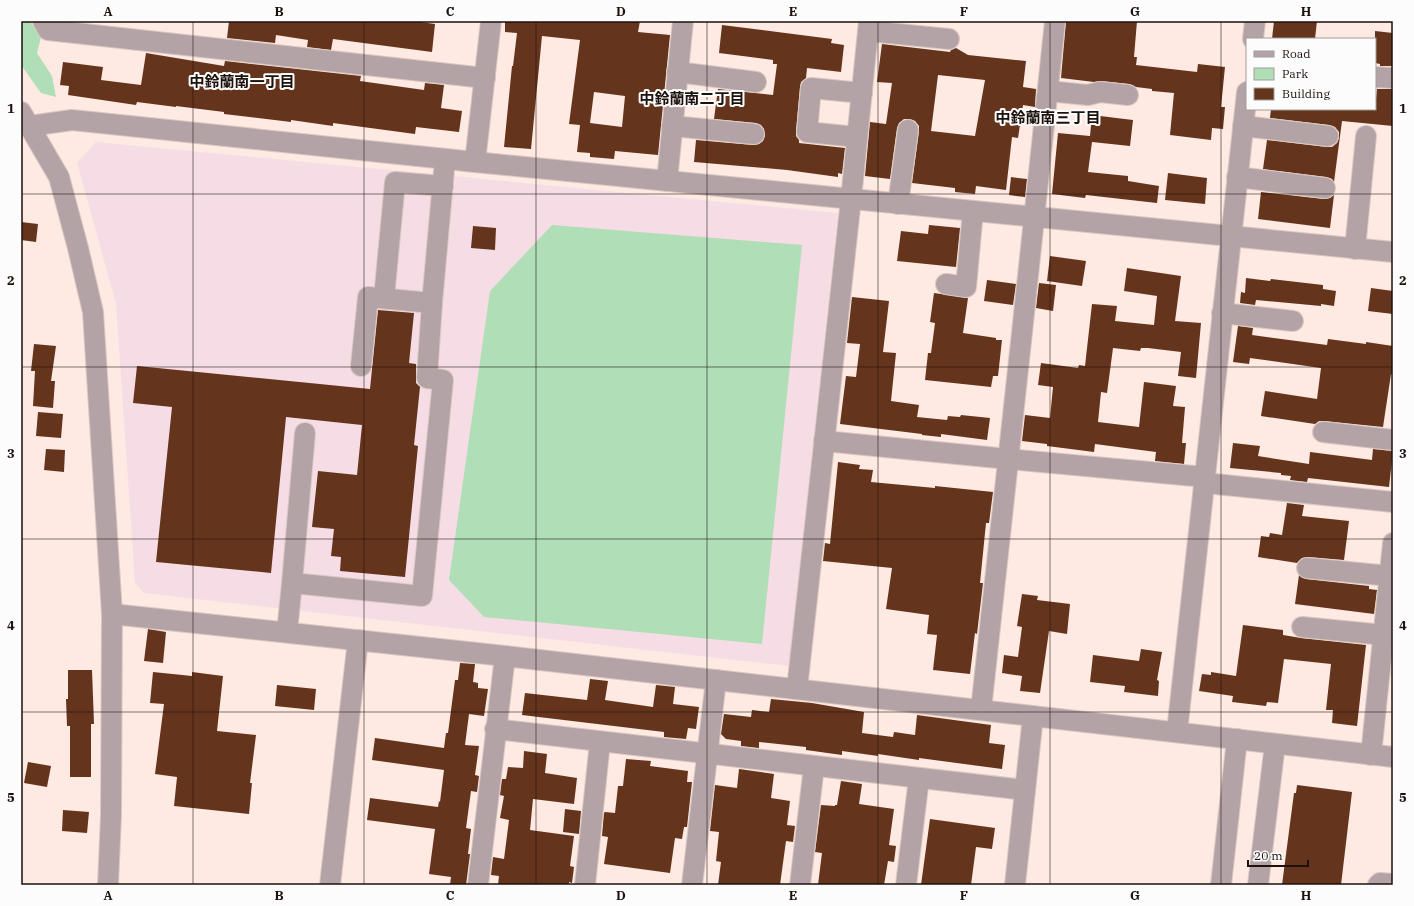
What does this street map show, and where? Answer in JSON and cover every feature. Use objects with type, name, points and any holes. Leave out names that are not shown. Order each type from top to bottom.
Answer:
[{"type":"street","points":[[43,21],[48,30],[485,78]]},
{"type":"street","points":[[475,162],[492,21]]},
{"type":"street","points":[[667,181],[682,21]]},
{"type":"street","points":[[981,710],[1055,21]]},
{"type":"street","points":[[1253,38],[1255,21]]},
{"type":"street","points":[[797,689],[869,26],[949,39]]},
{"type":"street","points":[[677,72],[756,82]]},
{"type":"street","points":[[1376,77],[1393,78]]},
{"type":"street","points":[[857,137],[807,132],[811,88],[862,93]]},
{"type":"street","points":[[1048,91],[1088,95],[1100,92],[1128,95]]},
{"type":"street","points":[[1177,732],[1246,100]]},
{"type":"street","points":[[25,119],[72,120],[475,162],[1393,252]]},
{"type":"street","points":[[25,119],[59,177],[93,312],[112,614],[111,815],[108,885]]},
{"type":"street","points":[[672,126],[754,134]]},
{"type":"street","points":[[1243,126],[1328,136]]},
{"type":"street","points":[[898,204],[908,130]]},
{"type":"street","points":[[1355,249],[1366,136]]},
{"type":"street","points":[[292,583],[422,596],[443,380],[427,378],[445,159]]},
{"type":"street","points":[[1237,177],[1325,188]]},
{"type":"street","points":[[384,298],[394,182],[443,186]]},
{"type":"street","points":[[946,284],[966,286],[973,211]]},
{"type":"street","points":[[361,366],[368,297],[432,303]]},
{"type":"street","points":[[1222,313],[1293,321]]},
{"type":"street","points":[[1323,432],[1393,440]]},
{"type":"street","points":[[287,632],[305,433]]},
{"type":"street","points":[[824,441],[1205,480],[1393,502]]},
{"type":"street","points":[[1371,755],[1393,543]]},
{"type":"street","points":[[1307,568],[1390,576]]},
{"type":"street","points":[[112,614],[505,656],[1393,757]]},
{"type":"street","points":[[1302,627],[1384,635]]},
{"type":"street","points":[[330,885],[358,640]]},
{"type":"street","points":[[478,885],[495,729],[505,656]]},
{"type":"street","points":[[692,885],[716,680]]},
{"type":"street","points":[[1015,885],[1033,716]]},
{"type":"street","points":[[495,729],[1025,790]]},
{"type":"street","points":[[1221,885],[1237,739]]},
{"type":"street","points":[[584,885],[600,742]]},
{"type":"street","points":[[1258,885],[1275,744]]},
{"type":"street","points":[[800,885],[814,766]]},
{"type":"street","points":[[906,885],[919,778]]},
{"type":"street","points":[[1378,885],[1380,883],[1393,884]]},
{"type":"shaded area","points":[[96,142],[838,213],[789,666],[144,593],[135,583],[116,304],[77,163]]},
{"type":"green space","points":[[21,21],[30,21],[41,37],[37,53],[52,76],[56,97],[41,93],[21,65]]},
{"type":"green space","points":[[552,225],[802,245],[762,644],[484,617],[449,580],[490,291]]},
{"type":"building","points":[[229,21],[413,21],[435,24],[432,52],[333,39],[331,50],[307,47],[308,40],[276,35],[275,43],[227,38]]},
{"type":"building","points":[[505,21],[640,21],[638,32],[670,35],[658,155],[615,151],[614,159],[590,157],[590,153],[577,152],[580,125],[569,124],[580,40],[542,36],[531,149],[504,147],[512,66],[517,33],[505,32]],"holes":[[[594,92],[625,96],[622,127],[590,123]]]},
{"type":"building","points":[[1066,21],[1137,21],[1134,57],[1137,57],[1136,65],[1197,72],[1198,64],[1225,67],[1221,107],[1225,107],[1223,129],[1212,128],[1211,140],[1170,135],[1174,93],[1152,91],[1152,89],[1136,87],[1129,84],[1061,78]]},
{"type":"building","points":[[1274,21],[1317,21],[1315,38],[1272,38]]},
{"type":"building","points":[[722,25],[832,39],[831,43],[844,45],[841,72],[807,68],[806,78],[801,82],[800,87],[796,131],[796,136],[799,143],[845,148],[842,174],[838,173],[838,177],[787,170],[694,162],[696,140],[753,145],[759,144],[763,141],[765,136],[764,129],[761,125],[756,123],[714,119],[718,89],[773,95],[777,64],[773,64],[773,60],[719,53]]},
{"type":"building","points":[[1375,31],[1393,33],[1393,66],[1380,66],[1380,64],[1376,63]]},
{"type":"building","points":[[882,44],[950,52],[956,48],[968,55],[1026,61],[1023,87],[1036,89],[1035,107],[1023,105],[1018,138],[1012,137],[1006,190],[976,186],[975,194],[955,192],[955,188],[912,183],[919,126],[915,121],[909,119],[904,119],[899,123],[897,128],[890,179],[865,176],[870,122],[886,124],[892,83],[877,82]],"holes":[[[938,75],[985,80],[975,136],[931,131]]]},
{"type":"building","points":[[146,53],[224,66],[225,61],[361,76],[360,81],[424,90],[425,83],[444,85],[441,108],[462,111],[459,132],[416,127],[415,134],[333,123],[333,126],[291,120],[291,122],[224,114],[224,112],[176,106],[137,102],[136,105],[68,95],[69,86],[60,85],[63,62],[103,67],[101,80],[141,85]]},
{"type":"building","points":[[1377,89],[1393,89],[1393,126],[1342,121],[1334,182],[1332,179],[1326,177],[1263,169],[1267,140],[1332,147],[1337,143],[1339,138],[1339,132],[1335,127],[1270,118],[1271,110],[1376,110]]},
{"type":"building","points":[[1092,115],[1133,120],[1130,146],[1092,142],[1088,172],[1128,176],[1128,181],[1159,186],[1157,203],[1086,195],[1085,198],[1052,194],[1058,133],[1090,136]]},
{"type":"building","points":[[1168,173],[1207,178],[1205,204],[1165,200]]},
{"type":"building","points":[[1011,177],[1027,179],[1025,197],[1009,195]]},
{"type":"building","points":[[1261,192],[1324,199],[1330,198],[1334,195],[1330,228],[1258,219]]},
{"type":"building","points":[[21,222],[38,224],[36,242],[21,240]]},
{"type":"building","points":[[929,225],[960,228],[956,267],[897,261],[901,231],[928,234]]},
{"type":"building","points":[[473,226],[496,228],[495,250],[471,248]]},
{"type":"building","points":[[1050,256],[1086,261],[1082,286],[1047,281]]},
{"type":"building","points":[[1127,268],[1181,276],[1175,321],[1201,323],[1196,378],[1178,376],[1181,352],[1148,348],[1141,348],[1140,351],[1113,348],[1107,393],[1101,392],[1098,422],[1139,427],[1144,382],[1176,386],[1173,406],[1185,407],[1182,443],[1186,443],[1184,464],[1155,461],[1156,452],[1095,444],[1094,452],[1022,441],[1025,415],[1050,418],[1053,387],[1038,385],[1041,363],[1078,368],[1079,365],[1085,366],[1092,304],[1117,306],[1115,321],[1154,325],[1157,296],[1124,291]]},
{"type":"building","points":[[1246,278],[1270,281],[1271,279],[1323,285],[1323,289],[1336,291],[1334,306],[1256,300],[1255,305],[1240,303],[1241,292],[1245,293]]},
{"type":"building","points":[[987,280],[1016,284],[1013,305],[984,301]]},
{"type":"building","points":[[1039,283],[1056,285],[1053,311],[1036,308]]},
{"type":"building","points":[[1371,288],[1393,291],[1393,314],[1368,311]]},
{"type":"building","points":[[934,293],[968,298],[963,333],[1002,340],[998,376],[993,376],[991,387],[925,380],[928,353],[931,353],[935,323],[930,322]]},
{"type":"building","points":[[852,297],[889,301],[883,352],[896,353],[891,401],[919,405],[917,417],[947,420],[948,416],[960,417],[961,415],[990,418],[987,440],[941,434],[941,437],[922,435],[840,424],[846,376],[856,377],[860,344],[847,343]]},
{"type":"building","points":[[378,310],[414,313],[409,363],[416,364],[416,383],[420,387],[414,445],[418,446],[405,577],[340,571],[341,557],[331,556],[334,529],[312,527],[318,471],[357,475],[362,425],[286,417],[271,573],[156,562],[172,407],[133,403],[137,366],[370,389]]},
{"type":"building","points":[[1238,326],[1253,328],[1252,335],[1327,345],[1328,339],[1393,346],[1393,375],[1391,374],[1383,427],[1324,421],[1319,421],[1315,424],[1261,416],[1265,391],[1317,399],[1321,368],[1250,358],[1249,364],[1233,362]]},
{"type":"building","points":[[34,344],[56,346],[51,381],[55,381],[53,408],[33,406],[35,371],[31,371]]},
{"type":"building","points":[[38,412],[63,414],[61,438],[36,436]]},
{"type":"building","points":[[1233,443],[1260,446],[1258,456],[1309,464],[1310,452],[1372,460],[1373,449],[1393,451],[1389,487],[1308,478],[1307,482],[1290,480],[1291,476],[1281,475],[1281,473],[1230,468]]},
{"type":"building","points":[[46,449],[65,450],[64,472],[44,470]]},
{"type":"building","points":[[838,462],[860,465],[859,469],[873,470],[871,482],[935,488],[935,486],[993,492],[989,523],[986,523],[980,583],[983,583],[977,634],[975,633],[970,674],[933,670],[937,635],[927,634],[929,615],[886,609],[892,568],[823,561],[825,543],[830,544]]},
{"type":"building","points":[[1287,503],[1304,505],[1302,516],[1349,521],[1344,560],[1308,557],[1302,558],[1297,563],[1258,557],[1261,536],[1269,537],[1270,533],[1282,535]]},
{"type":"building","points":[[1299,575],[1306,579],[1369,586],[1369,589],[1377,590],[1374,614],[1295,604]]},
{"type":"building","points":[[1022,594],[1038,596],[1037,600],[1070,604],[1067,634],[1049,631],[1040,693],[1020,691],[1022,676],[1002,673],[1004,655],[1018,657],[1022,627],[1017,626]]},
{"type":"building","points":[[1243,625],[1283,630],[1283,635],[1301,638],[1366,645],[1357,726],[1332,723],[1333,710],[1326,710],[1331,664],[1284,659],[1278,703],[1267,702],[1266,706],[1232,702],[1233,696],[1199,691],[1202,674],[1211,675],[1211,672],[1236,676]]},
{"type":"building","points":[[148,629],[166,632],[163,663],[144,661]]},
{"type":"building","points":[[1141,649],[1162,652],[1157,680],[1159,681],[1158,696],[1124,692],[1125,686],[1090,682],[1093,655],[1139,661]]},
{"type":"building","points":[[460,663],[475,664],[473,682],[478,683],[478,688],[488,689],[484,716],[469,714],[465,745],[479,746],[475,775],[479,776],[477,792],[471,791],[466,828],[471,829],[468,854],[470,854],[466,885],[450,885],[451,877],[429,874],[435,829],[367,820],[370,798],[438,807],[444,770],[372,760],[375,738],[444,748],[446,733],[448,733],[455,680],[458,680]]},
{"type":"building","points":[[68,670],[92,670],[94,724],[91,724],[91,777],[70,777],[70,726],[67,726],[66,699],[68,699]]},
{"type":"building","points":[[153,672],[192,676],[192,672],[223,676],[217,731],[256,735],[250,783],[252,783],[249,814],[174,806],[177,777],[155,774],[164,704],[150,703]]},
{"type":"building","points":[[590,679],[608,681],[605,700],[653,707],[656,685],[675,687],[673,704],[699,707],[696,729],[688,728],[686,739],[664,737],[664,732],[522,715],[525,693],[587,700]]},
{"type":"building","points":[[277,685],[316,689],[314,710],[275,706]]},
{"type":"building","points":[[771,699],[812,703],[864,712],[862,733],[893,737],[894,732],[915,735],[917,715],[991,725],[989,743],[1005,745],[1002,769],[878,754],[878,756],[842,751],[842,755],[806,750],[806,747],[759,742],[759,748],[741,746],[741,741],[726,739],[721,734],[724,714],[751,717],[752,710],[769,712]]},
{"type":"building","points":[[524,751],[547,754],[545,773],[577,778],[574,804],[533,799],[530,830],[574,836],[570,866],[574,867],[572,883],[569,882],[569,885],[498,885],[499,876],[491,875],[493,857],[504,859],[509,820],[500,818],[504,796],[500,795],[502,779],[506,779],[508,767],[523,768]]},
{"type":"building","points":[[626,759],[651,761],[650,766],[688,771],[687,782],[692,782],[687,827],[684,827],[682,839],[675,838],[670,873],[604,864],[608,837],[602,836],[604,813],[615,813],[618,786],[623,786]]},
{"type":"building","points":[[28,762],[51,766],[47,787],[24,783]]},
{"type":"building","points":[[739,769],[774,774],[771,798],[790,801],[787,825],[795,826],[793,842],[786,841],[780,885],[718,885],[721,862],[716,861],[719,832],[710,831],[715,785],[737,788]]},
{"type":"building","points":[[841,781],[862,784],[859,804],[894,809],[889,845],[896,846],[894,862],[888,861],[884,885],[818,885],[822,853],[815,852],[821,805],[837,805]]},
{"type":"building","points":[[1297,785],[1352,792],[1341,885],[1282,885],[1294,793],[1296,793]]},
{"type":"building","points":[[565,809],[581,811],[579,834],[563,832]]},
{"type":"building","points":[[63,810],[89,812],[87,833],[62,831]]},
{"type":"building","points":[[930,819],[995,828],[992,849],[976,847],[971,885],[921,885]]},
{"type":"district","name":"中鈴蘭南一丁目","points":[[242,81]]},
{"type":"district","name":"中鈴蘭南二丁目","points":[[692,98]]},
{"type":"district","name":"中鈴蘭南三丁目","points":[[1048,117]]}]
